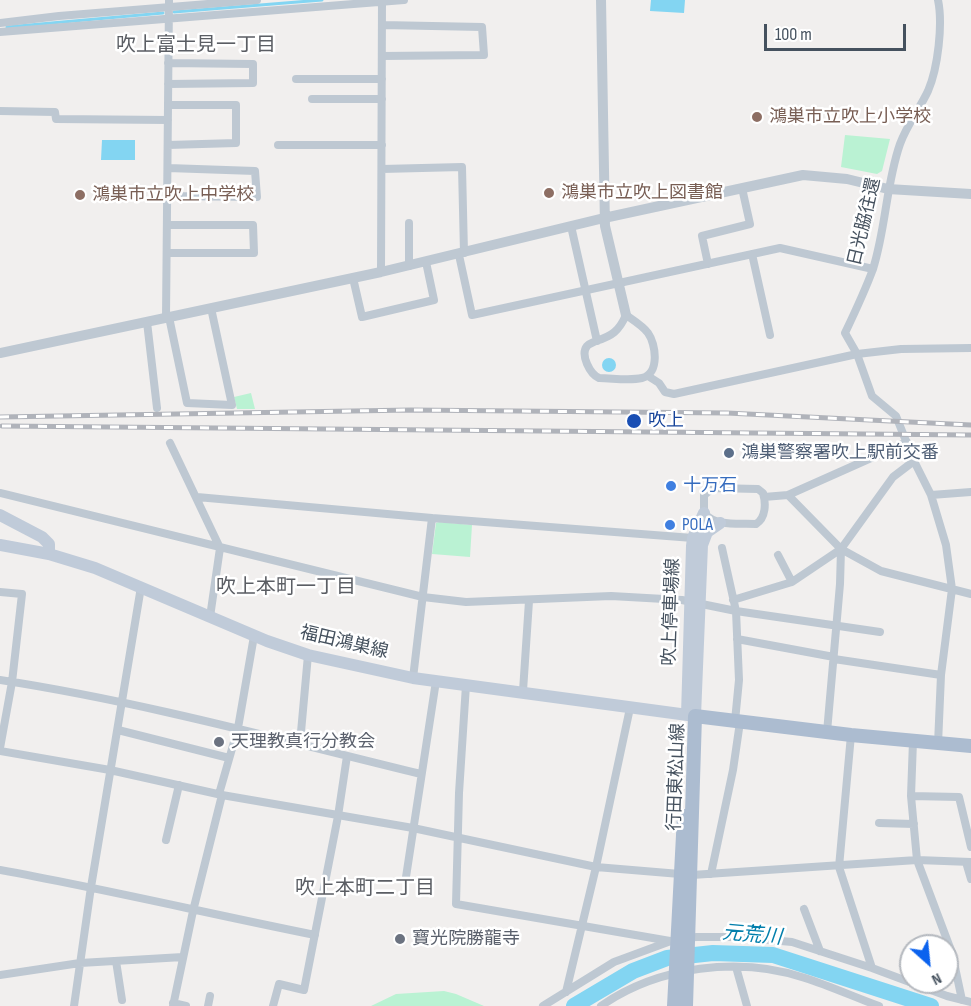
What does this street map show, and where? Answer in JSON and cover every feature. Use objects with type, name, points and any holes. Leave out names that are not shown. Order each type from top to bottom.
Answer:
[{"type":"main road","name":"吹上停車場線","points":[[691,715],[695,602],[693,538],[704,513]]},
{"type":"main road","points":[[0,515],[42,537],[49,544],[49,554]]},
{"type":"main road","name":"吹上停車場線","points":[[695,602],[703,538],[707,532],[720,523]]},
{"type":"main road","name":"福田鴻巣線","points":[[0,545],[49,554],[95,568],[254,636],[308,655],[413,678],[691,715]]},
{"type":"main road","name":"行田東松山線","points":[[686,1006],[681,940],[687,874],[691,715],[851,735],[971,746]]},
{"type":"main road","name":"行田東松山線","points":[[674,1006],[682,972]]},
{"type":"street","points":[[0,23],[169,4],[257,0]]},
{"type":"street","points":[[0,32],[404,0]]},
{"type":"street","points":[[601,0],[604,218],[626,315],[648,334],[655,360],[648,376],[641,379],[594,376],[589,371],[586,347],[612,336],[618,331],[626,315]]},
{"type":"street","name":"日光脇往還","points":[[938,0],[937,52],[929,88],[901,143],[888,189],[886,213],[873,269],[845,333],[857,354],[872,396],[896,416],[914,462],[931,495],[946,545],[952,589],[941,675],[938,744]]},
{"type":"street","points":[[381,272],[382,1]]},
{"type":"street","points":[[169,4],[167,317],[188,403],[232,405],[211,308]]},
{"type":"street","points":[[382,25],[482,27],[484,55],[382,56]]},
{"type":"street","points":[[168,63],[253,64],[253,83],[168,84]]},
{"type":"street","points":[[296,79],[382,79]]},
{"type":"street","points":[[312,99],[382,99]]},
{"type":"street","points":[[168,105],[236,105],[236,143],[168,145]]},
{"type":"street","points":[[0,111],[56,112],[56,119],[168,120]]},
{"type":"street","points":[[278,145],[382,145]]},
{"type":"street","points":[[382,169],[462,167],[461,254],[472,315],[780,248],[873,269]]},
{"type":"street","points":[[168,168],[255,171],[257,197],[168,196]]},
{"type":"street","points":[[0,353],[409,266],[604,218],[803,175],[847,179],[888,189],[971,194]]},
{"type":"street","points":[[708,264],[702,236],[750,224],[742,188]]},
{"type":"street","points":[[409,223],[409,266]]},
{"type":"street","points":[[167,225],[253,225],[254,253],[167,253]]},
{"type":"street","points":[[571,226],[597,341]]},
{"type":"street","points":[[752,254],[770,335]]},
{"type":"street","points":[[353,278],[362,317],[434,300],[426,262]]},
{"type":"street","points":[[147,322],[157,408]]},
{"type":"street","points":[[648,376],[659,383],[665,392],[674,394],[857,354],[901,349],[971,348]]},
{"type":"street","points":[[764,497],[788,495],[907,442]]},
{"type":"street","points":[[170,443],[220,548],[210,617]]},
{"type":"street","points":[[733,600],[792,582],[841,549],[893,477],[914,462]]},
{"type":"street","points":[[712,488],[758,489],[763,493],[763,517],[756,524],[720,523],[713,521],[704,513],[704,495],[712,488]]},
{"type":"street","points":[[0,492],[423,597],[466,602],[611,596],[695,602],[736,611],[880,632]]},
{"type":"street","points":[[931,495],[971,492]]},
{"type":"street","points":[[788,495],[841,549],[881,571],[971,594]]},
{"type":"street","points":[[197,497],[693,538]]},
{"type":"street","points":[[413,678],[432,518]]},
{"type":"street","points":[[711,874],[733,770],[738,722],[736,611],[722,548]]},
{"type":"street","points":[[827,732],[837,626],[841,549]]},
{"type":"street","points":[[778,555],[792,582]]},
{"type":"street","points":[[74,1006],[91,887],[141,587]]},
{"type":"street","points":[[0,592],[22,594],[12,682],[0,749],[110,770],[221,795],[413,828],[596,867],[711,874],[917,860],[968,862],[971,879]]},
{"type":"street","points":[[523,692],[529,601]]},
{"type":"street","points":[[186,1006],[173,1005],[192,911],[238,728],[254,636]]},
{"type":"street","points":[[737,639],[834,658],[941,675]]},
{"type":"street","points":[[300,743],[308,655]]},
{"type":"street","points":[[0,680],[122,702],[422,774]]},
{"type":"street","points":[[406,877],[436,681]]},
{"type":"street","points":[[466,685],[459,793],[456,904],[681,940],[737,937],[792,942],[967,1001]]},
{"type":"street","points":[[566,992],[630,708]]},
{"type":"street","points":[[118,730],[229,758]]},
{"type":"street","points":[[851,735],[839,867],[872,968]]},
{"type":"street","points":[[913,741],[911,796],[917,860],[952,953],[967,1001]]},
{"type":"street","points":[[273,1006],[279,984],[304,990],[338,816],[347,756]]},
{"type":"street","points":[[166,840],[179,785]]},
{"type":"street","points":[[911,796],[959,796],[971,847]]},
{"type":"street","points":[[879,823],[914,824]]},
{"type":"street","points":[[0,870],[315,935]]},
{"type":"street","points":[[804,909],[820,951]]},
{"type":"street","points":[[543,1006],[614,962],[681,940]]},
{"type":"street","points":[[0,975],[80,963],[183,957]]},
{"type":"street","points":[[116,961],[122,1000]]},
{"type":"street","points":[[736,966],[747,1006]]},
{"type":"street","points":[[601,1006],[636,987],[682,972],[736,966],[804,977],[879,1006]]},
{"type":"street","points":[[208,1006],[210,996]]},
{"type":"green space","points":[[845,135],[890,139],[882,171],[877,174],[841,167]]},
{"type":"green space","points":[[251,393],[255,409],[237,409],[234,397]]},
{"type":"green space","points":[[436,523],[472,525],[470,557],[432,554]]},
{"type":"green space","points":[[444,991],[484,1006],[371,1006],[396,994]]},
{"type":"water","points":[[651,0],[685,0],[684,13],[650,11]]},
{"type":"water","points":[[102,140],[135,140],[135,160],[101,160]]},
{"type":"water","points":[[609,358],[614,360],[616,365],[614,370],[609,372],[604,370],[602,365],[604,360]]},
{"type":"waterway","points":[[174,12],[322,0]]},
{"type":"waterway","points":[[7,27],[163,13]]},
{"type":"waterway","name":"元荒川","points":[[574,1006],[633,971],[667,958],[713,953],[773,955],[931,1006]]},
{"type":"railway","points":[[0,417],[411,410],[727,413],[971,425]]},
{"type":"railway","points":[[2,426],[971,435]]},
{"type":"place","name":"鴻巣市立吹上小学校","points":[[757,117]]},
{"type":"place","name":"鴻巣市立吹上図書館","points":[[549,193]]},
{"type":"place","name":"鴻巣市立吹上中学校","points":[[80,195]]},
{"type":"place","name":"吹上","points":[[634,421]]},
{"type":"place","name":"鴻巣警察署吹上駅前交番","points":[[729,453]]},
{"type":"place","name":"十万石","points":[[671,486]]},
{"type":"place","name":"POLA","points":[[670,525]]},
{"type":"place","name":"天理教真行分教会","points":[[219,742]]},
{"type":"place","name":"寶光院勝龍寺","points":[[400,939]]},
{"type":"district","name":"吹上富士見一丁目","points":[[196,46]]},
{"type":"district","name":"吹上本町一丁目","points":[[286,588]]},
{"type":"district","name":"吹上本町二丁目","points":[[365,889]]}]
